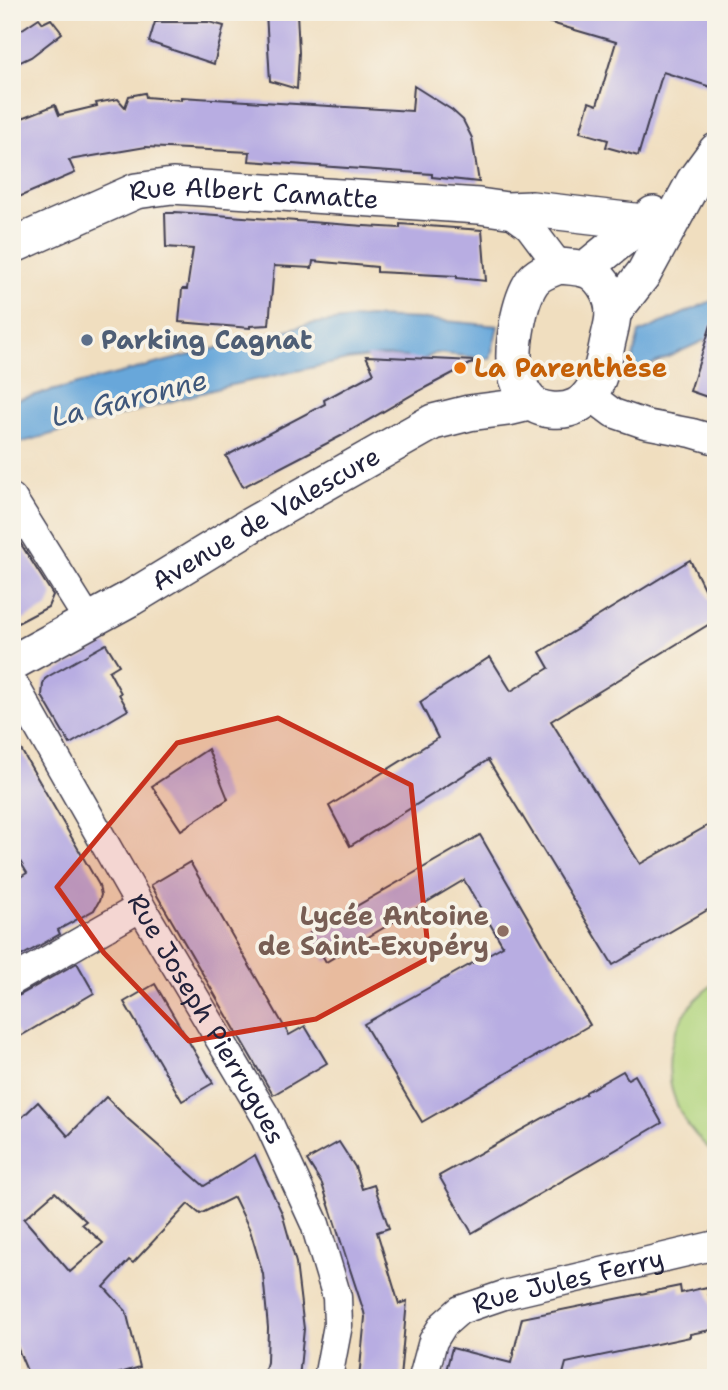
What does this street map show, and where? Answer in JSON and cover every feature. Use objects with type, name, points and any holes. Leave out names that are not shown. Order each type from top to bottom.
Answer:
[{"type":"main road","points":[[613,313],[644,273],[694,181],[716,151]]},
{"type":"main road","points":[[572,268],[601,280],[609,296],[613,313],[602,372],[597,385],[575,407],[559,411],[542,409],[529,403],[515,371],[514,356],[520,319],[533,280],[545,271],[572,268],[643,222],[694,181]]},
{"type":"main road","name":"Rue Albert Camatte","points":[[12,246],[136,191],[172,186],[507,210],[532,209],[643,222]]},
{"type":"main road","name":"Avenue de Valescure","points":[[12,663],[131,598],[251,525],[433,422],[469,412],[529,403]]},
{"type":"street","points":[[507,210],[529,226],[572,268]]},
{"type":"street","points":[[589,395],[613,413],[645,425],[716,440]]},
{"type":"street","points":[[12,498],[89,621]]},
{"type":"street","name":"Rue Joseph Pierrugues","points":[[12,681],[141,907],[266,1117],[314,1224],[337,1297],[338,1325],[328,1378]]},
{"type":"street","points":[[12,981],[141,907]]},
{"type":"street","name":"Rue Jules Ferry","points":[[423,1378],[433,1342],[443,1325],[460,1310],[504,1296],[716,1245]]},
{"type":"highlighted area","points":[[278,718],[411,785],[429,958],[316,1019],[189,1041],[104,953],[57,887],[177,743]]},
{"type":"green space","points":[[716,982],[716,1154],[696,1135],[681,1114],[672,1091],[669,1068],[672,1044],[680,1021],[695,1000]]},
{"type":"water","points":[[716,299],[716,335],[629,375],[639,333]]},
{"type":"water","name":"La Garonne","points":[[368,317],[498,326],[490,359],[436,353],[412,365],[406,357],[381,356],[347,360],[227,386],[12,445],[12,401],[310,324]]},
{"type":"building","points":[[266,12],[297,12],[297,89],[270,81]]},
{"type":"building","points":[[535,12],[716,12],[716,71],[711,87],[663,72],[638,156],[606,147],[608,140],[580,132],[589,102],[597,105],[616,42],[534,18]]},
{"type":"building","points":[[39,18],[43,23],[51,19],[62,33],[31,57],[12,66],[12,36]]},
{"type":"building","points":[[155,22],[209,22],[224,26],[214,64],[149,42]]},
{"type":"building","points":[[414,86],[463,120],[472,138],[479,182],[432,177],[432,174],[249,161],[250,152],[146,147],[69,160],[75,173],[12,200],[12,122],[55,105],[59,115],[118,99],[125,107],[129,96],[145,93],[146,97],[181,100],[181,97],[412,111]]},
{"type":"building","points":[[165,213],[364,226],[400,228],[400,224],[482,230],[486,281],[457,276],[377,272],[377,267],[313,261],[312,268],[274,266],[269,325],[250,328],[179,322],[182,289],[187,289],[193,249],[166,247]]},
{"type":"building","points":[[711,325],[716,326],[716,400],[690,391]]},
{"type":"building","points":[[366,356],[476,361],[243,487],[226,456],[325,404],[324,400],[374,373]]},
{"type":"building","points":[[12,530],[53,595],[48,607],[12,626]]},
{"type":"building","points":[[690,560],[716,613],[716,620],[551,721],[640,864],[716,821],[716,905],[613,965],[488,760],[350,846],[329,806],[438,738],[420,702],[490,657],[511,691],[549,668],[540,652]]},
{"type":"building","points":[[106,644],[119,665],[109,671],[128,710],[70,744],[42,696],[43,684],[49,676]]},
{"type":"building","points":[[12,734],[99,885],[101,895],[94,910],[58,930],[60,934],[21,956],[12,940],[12,882],[27,873],[12,848]]},
{"type":"building","points":[[208,749],[228,799],[181,830],[152,786]]},
{"type":"building","points":[[480,835],[590,1025],[422,1122],[364,1024],[503,946],[464,880],[326,962],[310,933]]},
{"type":"building","points":[[190,862],[289,1035],[305,1026],[327,1063],[273,1095],[151,885]]},
{"type":"building","points":[[77,963],[94,993],[19,1037],[12,1025],[12,998]]},
{"type":"building","points":[[155,984],[213,1083],[182,1101],[124,1002]]},
{"type":"building","points":[[623,1071],[628,1079],[635,1075],[662,1123],[472,1233],[439,1176]]},
{"type":"building","points":[[106,1097],[204,1186],[255,1155],[282,1213],[296,1263],[304,1329],[299,1378],[263,1378],[267,1362],[268,1328],[263,1274],[250,1230],[234,1197],[200,1214],[188,1204],[133,1263],[129,1260],[104,1287],[126,1311],[140,1367],[104,1378],[30,1378],[12,1335],[12,1127],[38,1102],[68,1136]],"holes":[[[55,1192],[86,1221],[82,1224],[103,1243],[70,1272],[24,1219]]]},
{"type":"building","points":[[339,1142],[355,1167],[362,1189],[374,1185],[389,1228],[377,1232],[399,1304],[407,1301],[400,1378],[359,1378],[364,1312],[322,1184],[307,1160]]},
{"type":"building","points":[[680,1286],[681,1293],[707,1287],[716,1329],[566,1363],[562,1378],[444,1378],[452,1348],[511,1363],[522,1318]]},
{"type":"place","name":"Parking Cagnat","points":[[87,340]]},
{"type":"place","name":"La Parenthèse","points":[[460,368]]},
{"type":"place","name":"Lycée Antoine de Saint-Exupéry","points":[[503,931]]}]
